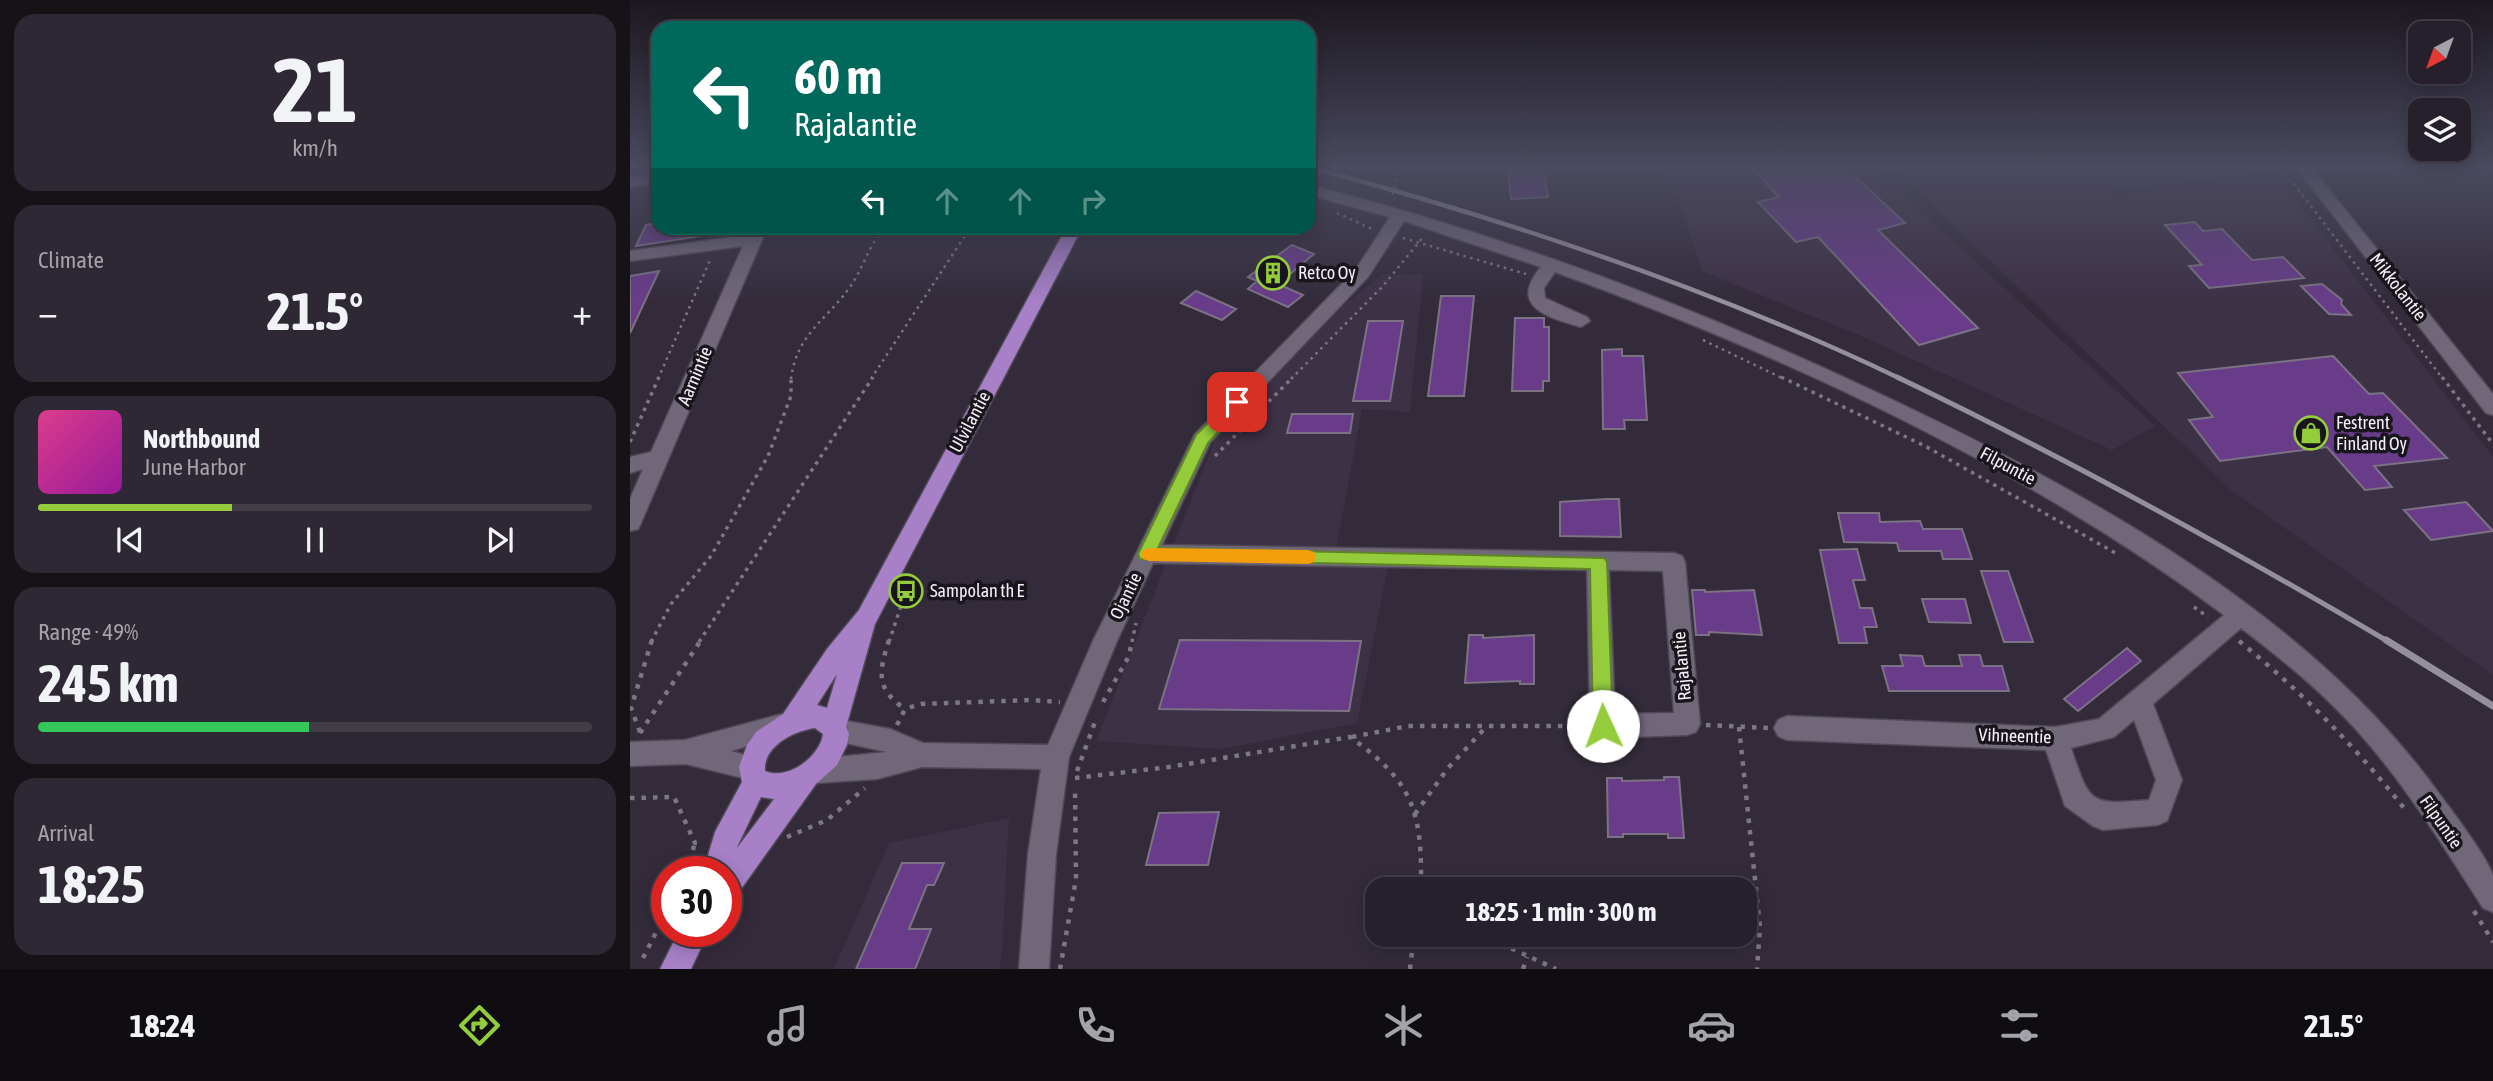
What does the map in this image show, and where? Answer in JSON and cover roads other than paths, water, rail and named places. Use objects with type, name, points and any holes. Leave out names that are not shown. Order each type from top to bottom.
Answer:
[{"type":"main road","name":"Ulvilantie","points":[[787,723],[867,617],[1070,235]]},
{"type":"main road","name":"Ulvilantie","points":[[835,728],[867,617]]},
{"type":"main road","points":[[721,856],[753,774],[759,745],[787,723],[817,716],[827,719],[835,728],[832,751],[810,775],[742,865]]},
{"type":"main road","points":[[753,774],[764,786],[776,787],[810,775]]},
{"type":"main road","points":[[675,969],[687,947]]},
{"type":"street","name":"Filpuntie","points":[[1377,212],[1768,351],[1970,446],[2065,496],[2154,551],[2232,621],[2306,665],[2350,706],[2399,762],[2493,898]]},
{"type":"street","name":"Mikkolantie","points":[[2339,212],[2493,408]]},
{"type":"street","name":"Ojantie","points":[[1034,969],[1042,854],[1056,757],[1105,640],[1146,554],[1202,439],[1362,273],[1395,218]]},
{"type":"street","points":[[630,256],[717,245],[750,235]]},
{"type":"street","name":"Aarnintie","points":[[630,523],[756,235]]},
{"type":"street","points":[[1546,270],[1533,291],[1540,304],[1581,321]]},
{"type":"street","points":[[630,465],[660,458]]},
{"type":"street","name":"Rajalantie","points":[[1146,554],[1674,562],[1687,724],[1603,726],[1598,562]]},
{"type":"street","name":"Vihneentie","points":[[1787,728],[2055,739],[2105,729],[2140,702],[2232,621]]},
{"type":"street","points":[[2055,739],[2074,797],[2103,817],[2158,812],[2169,780],[2140,702]]},
{"type":"street","points":[[685,752],[787,723]]},
{"type":"street","points":[[835,728],[890,741],[922,755]]},
{"type":"street","points":[[635,742],[685,752],[753,774]]},
{"type":"street","points":[[810,775],[877,767],[922,755],[1056,757]]},
{"type":"railway","points":[[1467,212],[1684,286],[1757,315],[1901,379]]},
{"type":"railway","points":[[1897,377],[2146,504],[2389,642]]},
{"type":"railway","points":[[2386,640],[2493,706]]},
{"type":"place","name":"Retco Oy","points":[[1273,273]]},
{"type":"place","name":"Festrent Finland Oy","points":[[2311,433]]},
{"type":"place","name":"Sampolan th E","points":[[906,591]]}]
